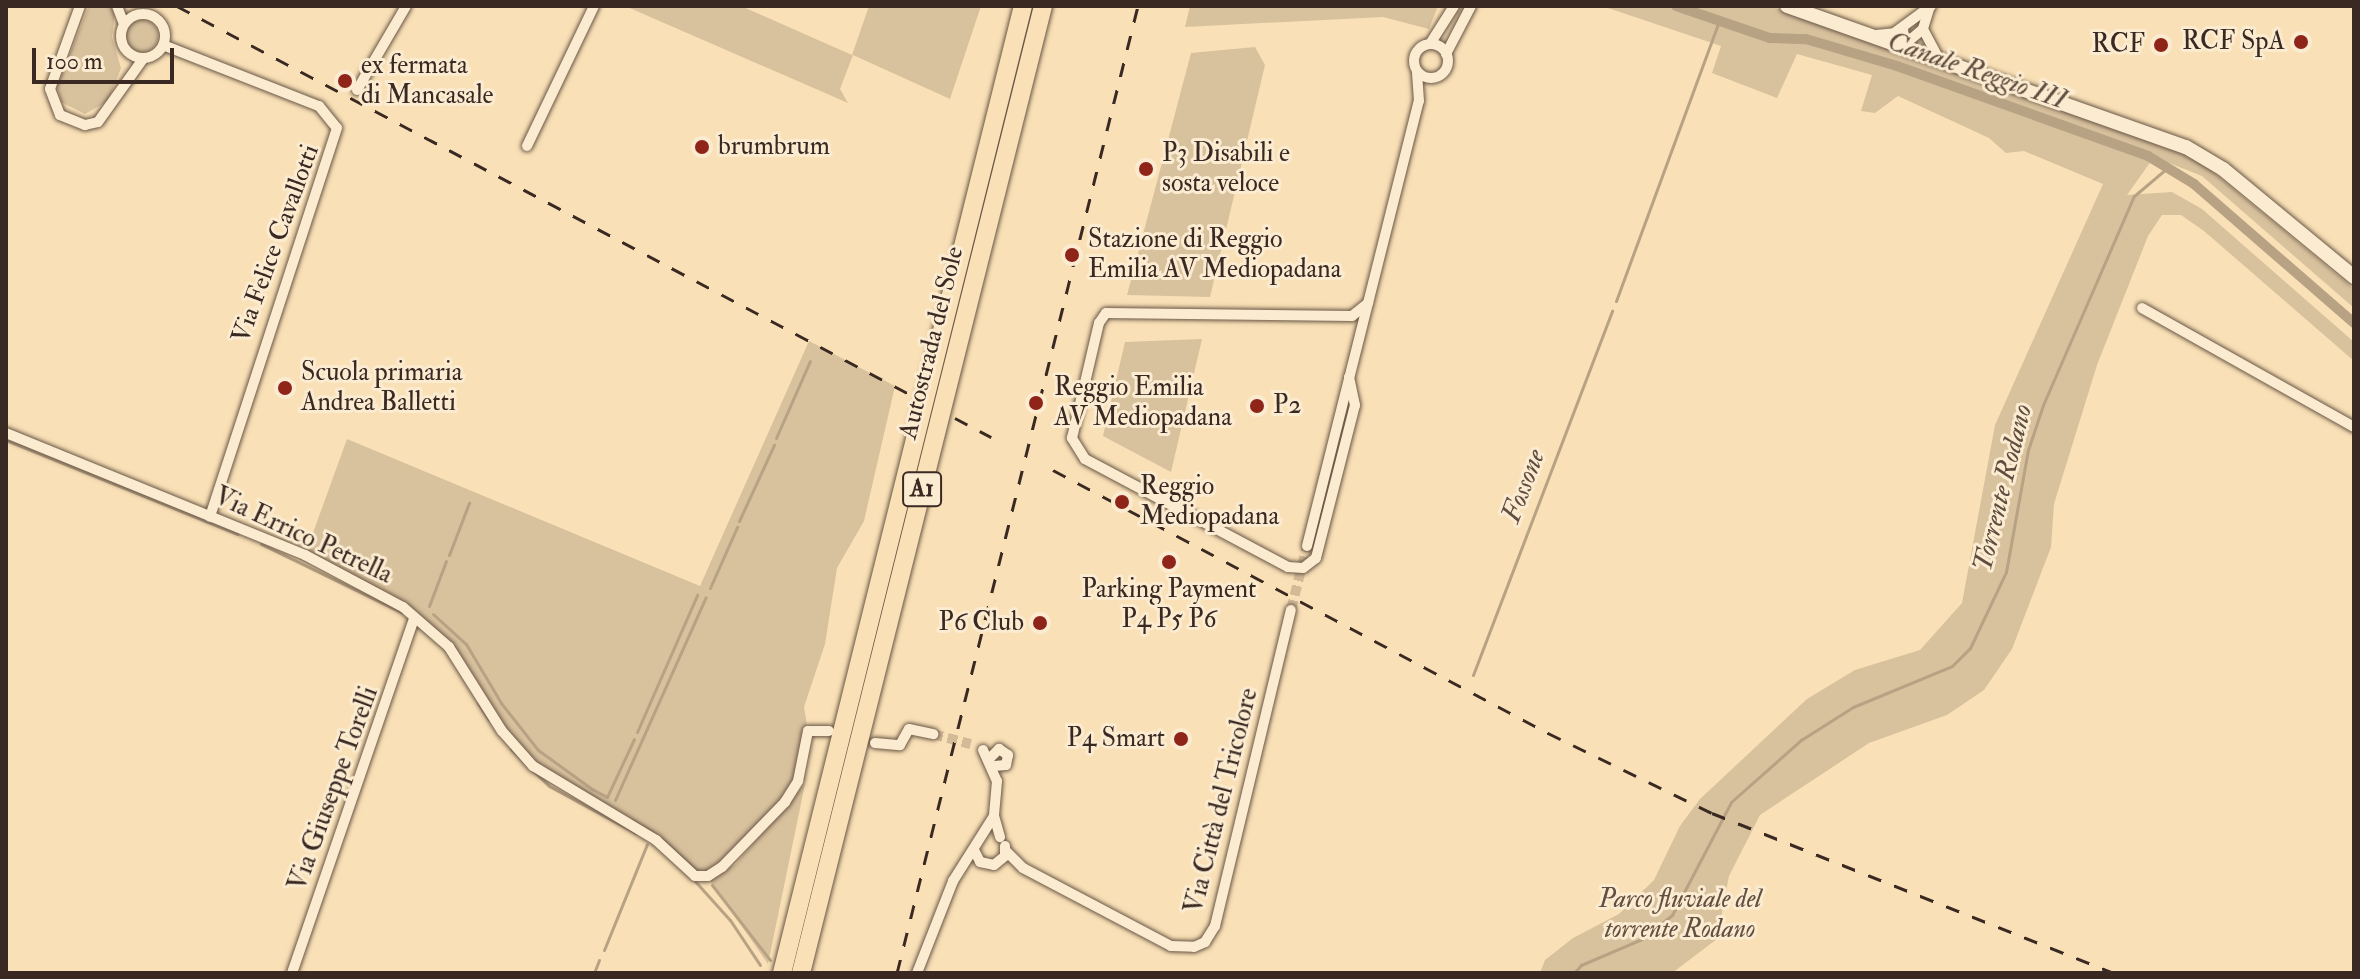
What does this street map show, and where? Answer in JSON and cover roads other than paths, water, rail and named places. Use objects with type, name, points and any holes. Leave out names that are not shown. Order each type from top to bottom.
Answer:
[{"type":"highway","name":"Autostrada del Sole","points":[[782,973],[1023,6]]},
{"type":"highway","name":"Autostrada del Sole","points":[[801,973],[1043,6]]},
{"type":"street","points":[[80,6],[52,78],[55,110],[71,122],[98,122],[115,104],[126,78],[143,59],[163,45],[158,20],[124,6]]},
{"type":"street","points":[[117,6],[124,24],[120,38],[125,50],[126,78]]},
{"type":"street","points":[[357,90],[406,6]]},
{"type":"street","points":[[527,146],[594,6]]},
{"type":"street","points":[[1307,546],[1419,101],[1414,55],[1430,44],[1454,6]]},
{"type":"street","points":[[1419,101],[1446,69],[1446,54],[1471,6]]},
{"type":"street","points":[[1787,6],[2186,147],[2223,169],[2354,277]]},
{"type":"street","points":[[1876,35],[1903,27],[1930,8]]},
{"type":"street","points":[[1904,45],[1923,29],[1930,8]]},
{"type":"street","points":[[124,24],[138,14]]},
{"type":"street","points":[[1903,27],[1904,45]]},
{"type":"street","points":[[1923,29],[1938,57]]},
{"type":"street","points":[[1430,44],[1446,54]]},
{"type":"street","name":"Via Felice Cavallotti","points":[[163,45],[319,106],[337,128],[210,517]]},
{"type":"street","points":[[125,50],[143,59]]},
{"type":"street","points":[[1417,72],[1438,77]]},
{"type":"street","points":[[1349,377],[1355,405],[1316,558],[1303,568],[1288,567],[1085,459],[1072,438],[1099,323],[1106,313],[1352,316],[1368,303]]},
{"type":"street","points":[[2142,308],[2354,427]]},
{"type":"street","name":"Via Errico Petrella","points":[[6,433],[313,558],[397,603],[449,647],[502,731],[533,766],[656,840],[699,877],[729,861],[790,795],[801,771],[808,731],[829,731]]},
{"type":"street","name":"Via Città del Tricolore","points":[[1023,868],[1171,946],[1194,947],[1205,942],[1215,926],[1291,610]]},
{"type":"street","name":"Via Giuseppe Torelli","points":[[292,973],[414,619]]},
{"type":"street","points":[[875,743],[900,745],[909,729],[933,734]]},
{"type":"street","points":[[971,744],[993,758],[997,781],[994,816],[1006,851],[1023,868]]},
{"type":"street","points":[[917,973],[953,881],[964,869],[994,816]]},
{"type":"street","points":[[985,834],[1000,837]]},
{"type":"street","points":[[974,850],[984,865]]},
{"type":"street","points":[[998,864],[1006,851]]},
{"type":"street","points":[[964,869],[998,864],[1023,868]]},
{"type":"waterway","name":"Canale Reggio III","points":[[1676,6],[1770,38],[1806,39],[1897,66],[2148,156],[2194,184],[2354,323]]},
{"type":"waterway","name":"Fossone","points":[[1616,301],[1719,21]]},
{"type":"waterway","name":"Torrente Rodano","points":[[1574,973],[1581,965],[1640,940],[1672,915],[1731,802],[1801,740],[1853,707],[1952,666],[1970,648],[2006,572],[2028,450],[2043,405],[2134,196],[2166,169]]},
{"type":"waterway","name":"Fossone","points":[[1473,675],[1612,311]]},
{"type":"waterway","points":[[776,438],[810,361]]},
{"type":"waterway","points":[[6,440],[238,534]]},
{"type":"waterway","points":[[739,521],[774,445]]},
{"type":"waterway","points":[[449,555],[469,503]]},
{"type":"waterway","points":[[710,588],[737,527]]},
{"type":"waterway","points":[[261,544],[401,612]]},
{"type":"waterway","points":[[429,606],[446,561]]},
{"type":"waterway","points":[[637,732],[697,595]]},
{"type":"waterway","points":[[615,800],[706,597]]},
{"type":"waterway","points":[[433,614],[466,644],[501,703],[538,750],[592,789],[607,797],[634,739]]},
{"type":"waterway","points":[[478,703],[489,720]]},
{"type":"waterway","points":[[511,749],[549,786],[636,833]]},
{"type":"waterway","points":[[632,820],[653,832]]},
{"type":"waterway","points":[[662,839],[698,872]]},
{"type":"waterway","points":[[604,950],[647,844]]},
{"type":"waterway","points":[[694,880],[730,920],[760,965]]},
{"type":"waterway","points":[[712,885],[770,960]]},
{"type":"waterway","points":[[594,973],[599,960]]},
{"type":"tunnel","points":[[1291,610],[1307,546]]},
{"type":"tunnel","points":[[933,734],[971,744]]},
{"type":"railway","points":[[177,6],[913,396]]},
{"type":"railway","points":[[897,973],[1138,6]]},
{"type":"railway","points":[[955,418],[991,437]]},
{"type":"railway","points":[[1053,470],[1548,733],[1712,813],[2114,973]]},
{"type":"place","name":"RCF SpA","points":[[2301,42]]},
{"type":"place","name":"RCF","points":[[2161,45]]},
{"type":"place","name":"ex fermata di Mancasale","points":[[345,81]]},
{"type":"place","name":"brumbrum","points":[[702,147]]},
{"type":"place","name":"P3 Disabili e sosta veloce","points":[[1146,169]]},
{"type":"place","name":"Stazione di Reggio Emilia AV Mediopadana","points":[[1072,255]]},
{"type":"place","name":"Scuola primaria Andrea Balletti","points":[[285,388]]},
{"type":"place","name":"Reggio Emilia AV Mediopadana","points":[[1036,403]]},
{"type":"place","name":"P2","points":[[1257,406]]},
{"type":"place","name":"Reggio Mediopadana","points":[[1122,502]]},
{"type":"place","name":"Parking Payment P4 P5 P6","points":[[1169,562]]},
{"type":"place","name":"P6 Club","points":[[1040,623]]},
{"type":"place","name":"P4 Smart","points":[[1181,739]]},
{"type":"park label","name":"Parco fluviale del torrente Rodano","points":[[1680,915]]}]
